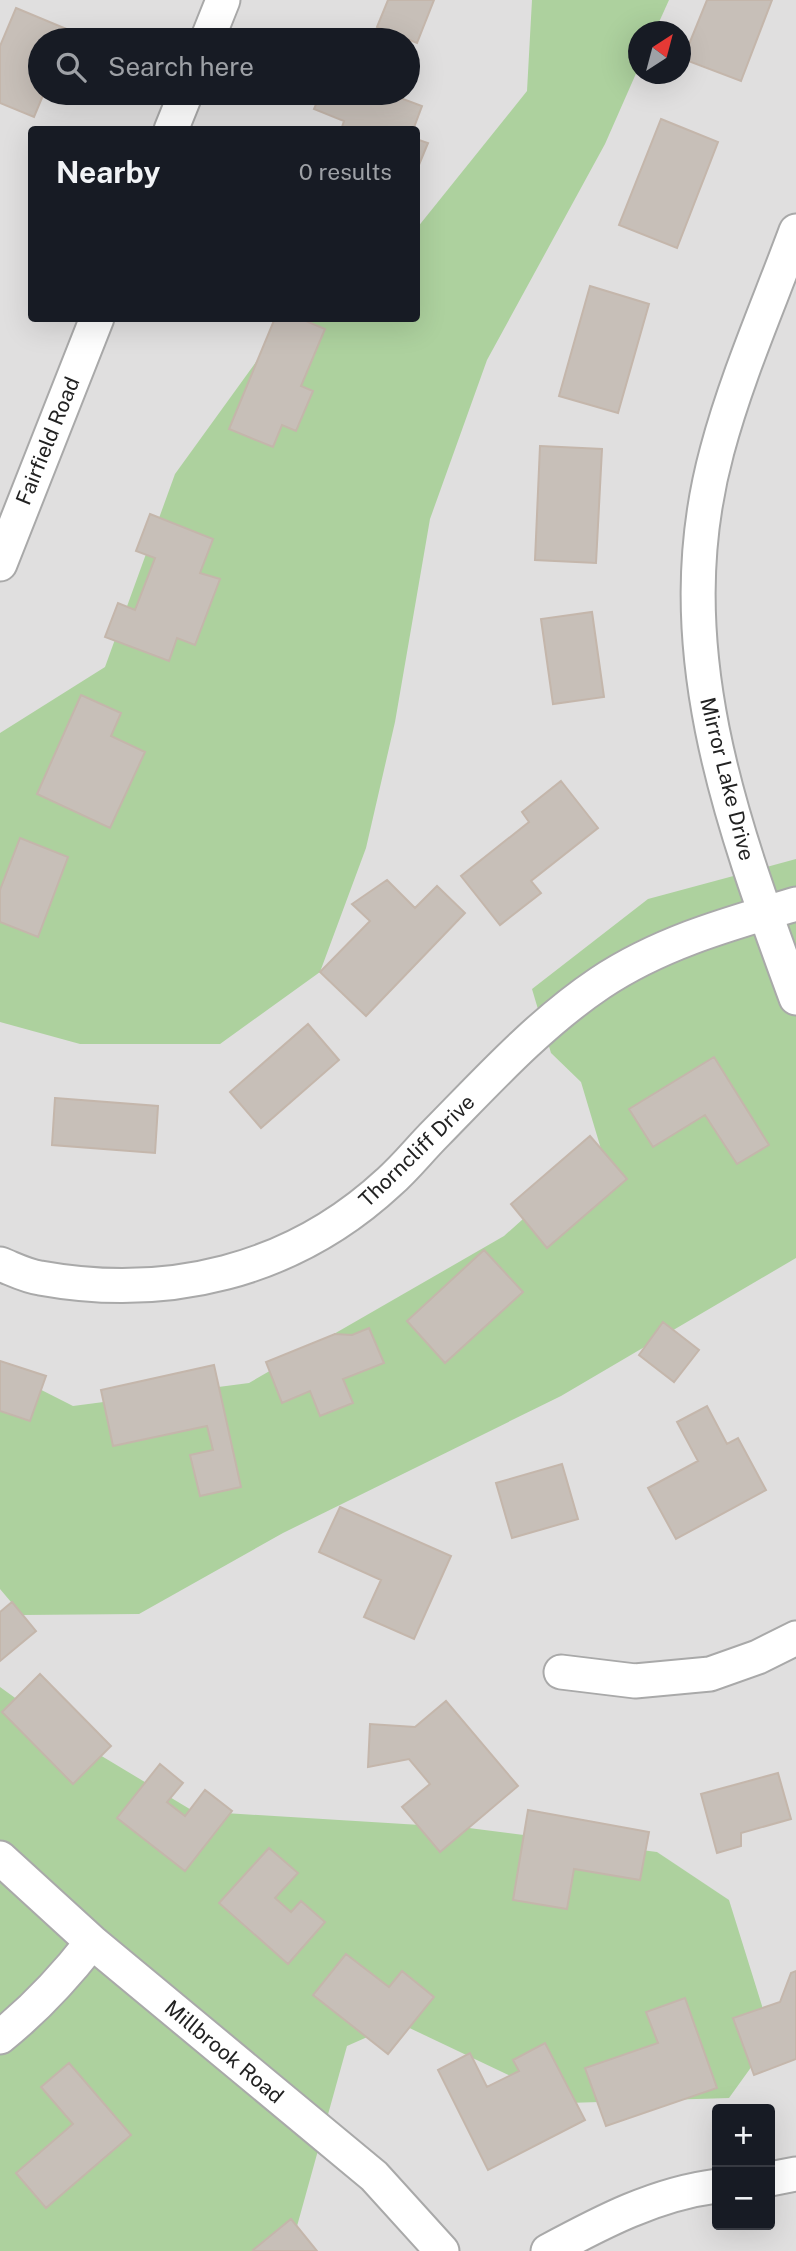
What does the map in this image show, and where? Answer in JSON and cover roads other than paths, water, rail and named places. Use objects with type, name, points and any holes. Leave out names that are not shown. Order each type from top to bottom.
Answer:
[{"type":"street","points":[[212,28],[223,0]]},
{"type":"street","points":[[173,126],[181,105]]},
{"type":"street","name":"Mirror Lake Drive","points":[[796,231],[737,388],[717,452],[703,517],[698,584],[699,650],[708,717],[735,825],[780,909],[796,998]]},
{"type":"street","name":"Fairfield Road","points":[[0,564],[95,322]]},
{"type":"street","name":"Thorncliff Drive","points":[[0,1264],[38,1278],[126,1287],[182,1283],[214,1277],[257,1263],[317,1235],[355,1211],[389,1182],[547,1023],[600,983],[638,960],[700,933],[780,909]]},
{"type":"street","points":[[561,1672],[635,1681],[710,1674],[758,1657],[796,1638]]},
{"type":"street","name":"Millbrook Road","points":[[0,1858],[92,1942],[374,2176],[442,2251]]},
{"type":"street","points":[[0,2038],[66,1976],[92,1942]]},
{"type":"street","points":[[775,2178],[796,2174]]},
{"type":"street","points":[[548,2251],[615,2215],[656,2199],[712,2187]]}]
